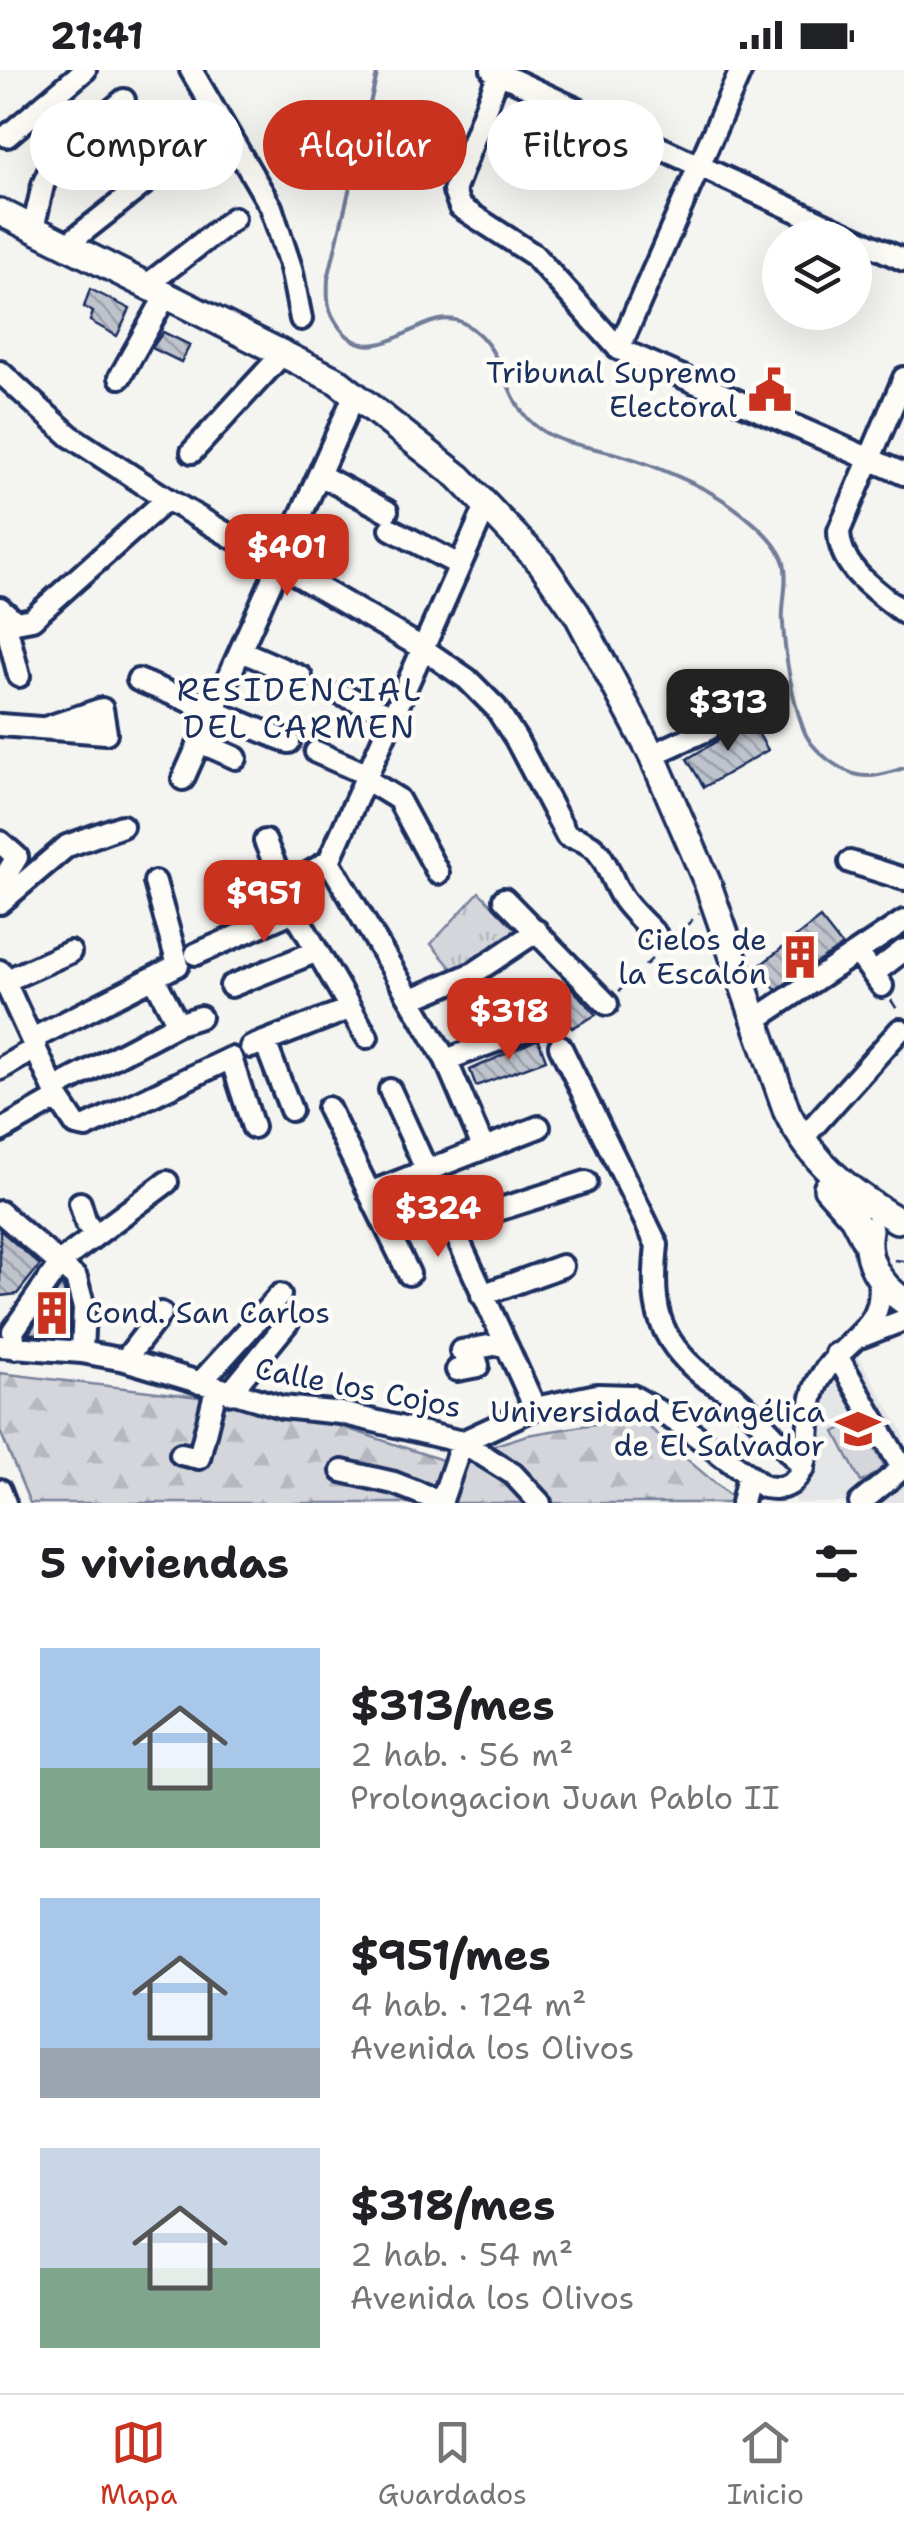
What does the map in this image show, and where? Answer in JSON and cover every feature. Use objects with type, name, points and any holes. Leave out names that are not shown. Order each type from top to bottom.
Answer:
[{"type":"main road","points":[[0,212],[35,219],[65,246],[400,428],[562,590],[652,754],[708,882],[787,1112],[802,1140],[848,1190],[901,1221]]},
{"type":"main road","points":[[0,226],[301,360],[353,400]]},
{"type":"main road","points":[[484,510],[562,616],[644,773],[704,908],[774,1110],[802,1156],[856,1221],[870,1261],[889,1269],[890,1291],[904,1301]]},
{"type":"main road","points":[[867,1244],[872,1225],[882,1220],[901,1221]]},
{"type":"street","points":[[7,136],[84,70]]},
{"type":"street","points":[[191,70],[271,207],[291,268],[301,319]]},
{"type":"street","points":[[620,349],[741,70]]},
{"type":"street","points":[[816,220],[497,72],[454,190],[460,207],[534,255],[620,349],[904,474]]},
{"type":"street","points":[[35,219],[41,190]]},
{"type":"street","points":[[65,246],[136,190]]},
{"type":"street","points":[[120,377],[153,296],[234,218]]},
{"type":"street","points":[[872,246],[904,260]]},
{"type":"street","points":[[192,452],[275,362]]},
{"type":"street","points":[[0,372],[70,436],[167,499],[422,648],[467,679],[496,708],[516,739],[568,836],[589,842],[598,851],[624,900],[656,935]]},
{"type":"street","points":[[904,378],[839,531],[839,546],[846,561],[904,612]]},
{"type":"street","points":[[183,780],[353,400]]},
{"type":"street","points":[[320,475],[459,565]]},
{"type":"street","points":[[19,676],[6,614],[32,619],[167,499]]},
{"type":"street","points":[[284,888],[329,862],[484,510]]},
{"type":"street","points":[[240,651],[301,677]]},
{"type":"street","points":[[138,680],[289,742]]},
{"type":"street","points":[[342,695],[392,715]]},
{"type":"street","points":[[0,725],[45,728]]},
{"type":"street","points":[[652,754],[709,730]]},
{"type":"street","points":[[200,742],[236,758]]},
{"type":"street","points":[[316,752],[365,776],[398,799],[438,873]]},
{"type":"street","points":[[0,903],[67,846],[122,826]]},
{"type":"street","points":[[265,841],[315,952],[367,1036]]},
{"type":"street","points":[[0,842],[17,857],[0,885]]},
{"type":"street","points":[[329,862],[446,1060],[483,1148]]},
{"type":"street","points":[[850,862],[904,880]]},
{"type":"street","points":[[0,1069],[34,1043],[178,966],[155,882]]},
{"type":"street","points":[[504,898],[607,1004]]},
{"type":"street","points":[[196,954],[294,911]]},
{"type":"street","points":[[755,1020],[904,921]]},
{"type":"street","points":[[412,999],[474,972],[537,931]]},
{"type":"street","points":[[858,954],[877,980],[904,950]]},
{"type":"street","points":[[70,952],[2,976],[8,1011],[34,1043],[76,1126],[86,1127],[230,1058],[253,1127]]},
{"type":"street","points":[[231,986],[315,952]]},
{"type":"street","points":[[154,978],[178,1024]]},
{"type":"street","points":[[292,1110],[258,1045],[350,1009]]},
{"type":"street","points":[[0,1131],[56,1093],[178,1024],[200,1016]]},
{"type":"street","points":[[802,1140],[902,1026]]},
{"type":"street","points":[[446,1060],[530,1028]]},
{"type":"street","points":[[560,1046],[657,1245],[656,1314],[673,1347],[702,1375],[731,1393],[804,1468]]},
{"type":"street","points":[[390,1090],[535,1408]]},
{"type":"street","points":[[328,1108],[409,1274]]},
{"type":"street","points":[[370,1193],[539,1127]]},
{"type":"street","points":[[8,1347],[13,1331],[57,1267],[167,1182]]},
{"type":"street","points":[[450,1225],[586,1182]]},
{"type":"street","points":[[80,1203],[86,1223],[96,1235]]},
{"type":"street","points":[[0,1212],[57,1267],[76,1278],[84,1308],[82,1352]]},
{"type":"street","points":[[482,1295],[562,1266]]},
{"type":"street","points":[[742,1503],[757,1489],[780,1490],[796,1481],[808,1455],[807,1411],[818,1381],[878,1313],[889,1269]]},
{"type":"street","points":[[182,1454],[199,1458],[215,1388],[280,1295]]},
{"type":"street","points":[[125,1360],[161,1313]]},
{"type":"street","points":[[846,1346],[904,1320]]},
{"type":"street","points":[[215,1388],[288,1322]]},
{"type":"street","points":[[464,1357],[505,1343]]},
{"type":"street","points":[[846,1346],[903,1462],[860,1503]]},
{"type":"street","name":"Calle los Cojos","points":[[8,1347],[82,1352],[125,1360],[282,1407],[340,1414],[462,1442],[535,1408],[597,1395],[632,1396],[678,1423],[757,1489]]},
{"type":"street","points":[[342,1472],[394,1482],[442,1503],[462,1442],[513,1474],[540,1503]]},
{"type":"street","points":[[0,1490],[5,1503]]},
{"type":"path","points":[[607,1004],[704,908]]},
{"type":"path","points":[[877,980],[902,1026]]},
{"type":"shaded area","name":"Universidad Evangélica de El Salvador","points":[[855,1350],[904,1434],[904,1503],[796,1503],[791,1493],[809,1481],[817,1464],[820,1393],[834,1366]]},
{"type":"green space","points":[[479,892],[517,931],[459,977],[431,944]]},
{"type":"green space","points":[[0,1373],[282,1407],[445,1461],[527,1435],[637,1417],[734,1503],[30,1503],[0,1431]]},
{"type":"green space","points":[[859,1420],[886,1469],[861,1482],[835,1432]]},
{"type":"building","points":[[90,289],[130,309],[117,336],[90,321],[93,312],[84,307]]},
{"type":"building","points":[[163,332],[190,345],[181,362],[152,348]]},
{"type":"building","points":[[751,721],[768,750],[704,787],[687,759]]},
{"type":"building","name":"Cielos de la Escalón","points":[[820,918],[842,946],[776,990],[758,967]]},
{"type":"building","points":[[568,984],[596,1015],[572,1028],[557,1004],[550,1008],[543,999]]},
{"type":"building","points":[[538,1039],[546,1060],[476,1086],[470,1070]]},
{"type":"building","points":[[0,1230],[40,1265],[17,1294],[0,1296]]},
{"type":"building","points":[[62,1284],[70,1310],[69,1333],[28,1334]]},
{"type":"waterway","points":[[378,70],[328,279],[329,305],[340,328],[355,341],[370,345],[434,321],[450,319],[465,324],[489,345],[522,412],[541,430],[660,469],[708,491],[741,513],[773,543],[784,563],[785,650],[807,736],[829,760],[848,772],[876,776],[904,768]]},
{"type":"place","name":"Tribunal Supremo Electoral","points":[[770,390]]},
{"type":"place","name":"Cielos de la Escalón","points":[[800,957]]},
{"type":"place","name":"Cond. San Carlos","points":[[52,1313]]},
{"type":"place","name":"Universidad Evangélica de El Salvador","points":[[858,1429]]},
{"type":"district","name":"RESIDENCIAL DEL CARMEN","points":[[300,708]]}]
